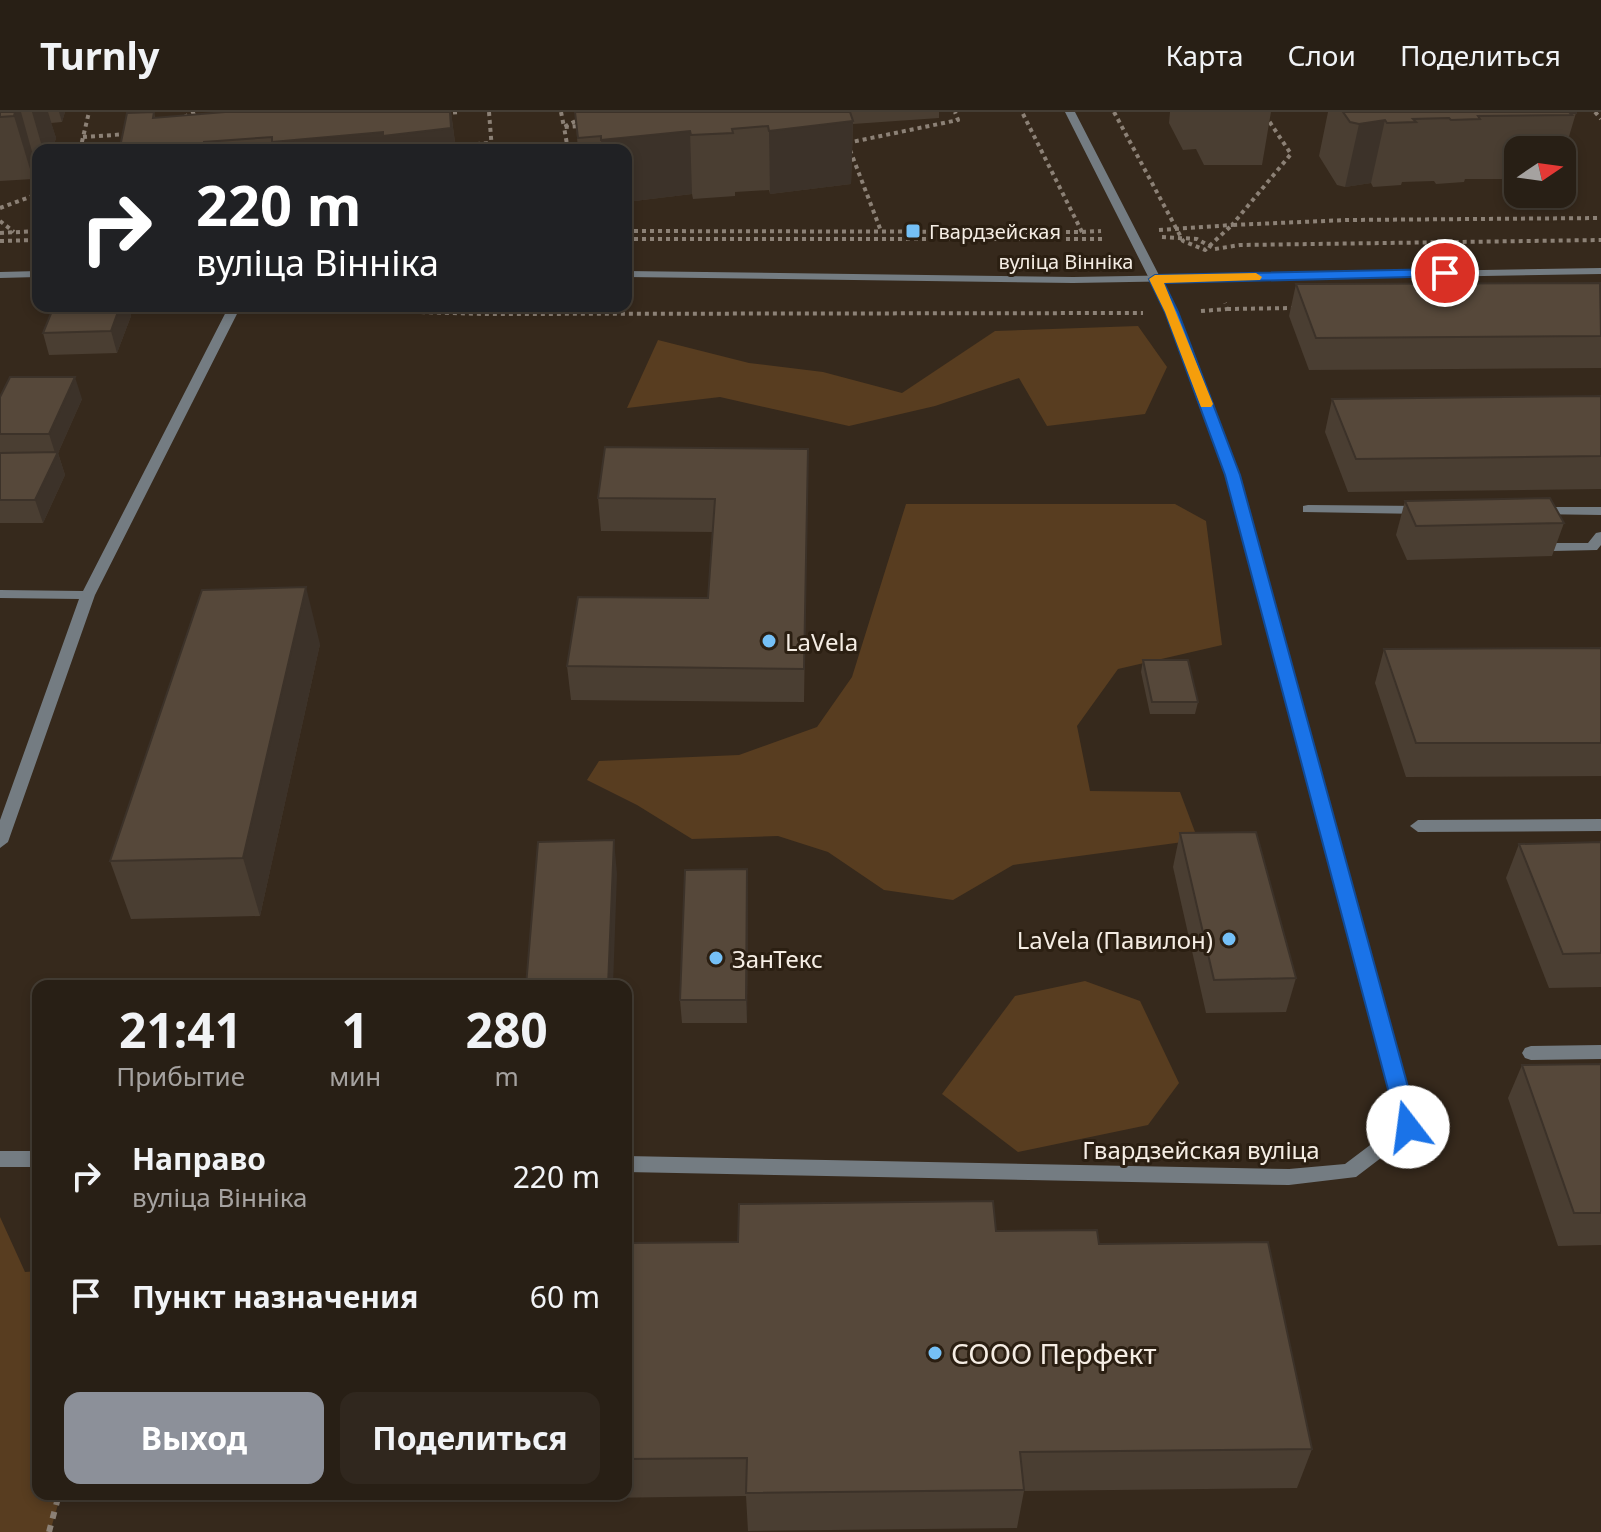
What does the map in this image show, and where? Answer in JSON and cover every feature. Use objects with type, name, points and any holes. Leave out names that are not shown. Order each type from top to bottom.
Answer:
[{"type":"street","name":"Гвардзейская вуліца","points":[[632,1164],[1289,1177],[1349,1171],[1408,1127],[1232,475],[1172,312],[1070,112]]},
{"type":"street","name":"вуліца Вінніка","points":[[632,274],[1155,279],[1601,271]]},
{"type":"street","points":[[0,275],[32,274]]},
{"type":"street","points":[[0,842],[88,595],[232,312]]},
{"type":"street","points":[[1308,509],[1431,510]]},
{"type":"street","points":[[1524,511],[1601,511]]},
{"type":"street","points":[[1553,547],[1592,547],[1601,536]]},
{"type":"street","points":[[0,594],[88,595]]},
{"type":"street","points":[[1418,826],[1601,825]]},
{"type":"street","points":[[1531,1053],[1601,1052]]},
{"type":"street","points":[[0,1159],[32,1159]]},
{"type":"path","points":[[81,144],[89,112]]},
{"type":"path","points":[[181,119],[196,112]]},
{"type":"path","points":[[445,113],[460,112]]},
{"type":"path","points":[[476,144],[491,143],[489,112]]},
{"type":"path","points":[[561,112],[567,144]]},
{"type":"path","points":[[564,127],[593,112]]},
{"type":"path","points":[[848,143],[958,120],[955,112]]},
{"type":"path","points":[[632,231],[1082,232],[1022,112]]},
{"type":"path","points":[[1123,112],[1116,114],[1183,241],[1205,250],[1232,225],[1291,154],[1263,112]]},
{"type":"path","points":[[1595,112],[1601,119]]},
{"type":"path","points":[[564,127],[593,125]]},
{"type":"path","points":[[83,137],[139,133]]},
{"type":"path","points":[[844,133],[881,231]]},
{"type":"path","points":[[0,208],[32,196]]},
{"type":"path","points":[[1177,229],[1347,220],[1601,218]]},
{"type":"path","points":[[0,221],[14,232]]},
{"type":"path","points":[[0,233],[32,231]]},
{"type":"path","points":[[632,239],[1181,236]]},
{"type":"path","points":[[0,241],[32,240]]},
{"type":"path","points":[[1210,245],[1215,249]]},
{"type":"path","points":[[1227,309],[1305,308]]},
{"type":"path","points":[[420,312],[1172,312]]},
{"type":"path","points":[[49,1532],[57,1500]]},
{"type":"shaded area","points":[[1138,326],[1167,367],[1145,414],[1047,426],[1019,378],[935,406],[849,426],[720,397],[627,408],[658,340],[749,363],[823,372],[902,393],[995,331]]},
{"type":"shaded area","points":[[906,504],[1175,504],[1206,521],[1222,645],[1118,669],[1077,726],[1090,791],[1180,792],[1198,840],[1013,865],[953,900],[884,890],[828,852],[778,836],[692,839],[637,805],[587,780],[599,761],[739,755],[817,727],[852,677]]},
{"type":"shaded area","points":[[1085,981],[1140,1001],[1179,1083],[1148,1125],[1018,1152],[942,1094],[1015,996]]},
{"type":"shaded area","points":[[0,1217],[25,1272],[32,1271],[32,1500],[59,1500],[50,1532],[0,1532]]},
{"type":"building","points":[[0,112],[15,112],[14,116],[0,117]]},
{"type":"building","points":[[154,112],[153,118],[225,112],[450,112],[451,128],[383,136],[383,132],[272,142],[272,137],[204,144],[121,144],[127,113]]},
{"type":"building","points":[[575,112],[850,112],[853,121],[769,131],[768,126],[732,129],[733,133],[691,135],[690,131],[601,140],[601,136],[578,138]]},
{"type":"building","points":[[1343,112],[1576,113],[1478,116],[1480,119],[1413,119],[1416,122],[1387,123],[1385,120],[1359,124],[1350,122]]},
{"type":"building","points":[[1600,283],[1601,336],[1316,338],[1296,284]]},
{"type":"building","points":[[52,312],[118,312],[111,331],[43,333]]},
{"type":"building","points":[[10,377],[75,377],[49,434],[0,434],[0,397]]},
{"type":"building","points":[[1601,396],[1601,456],[1356,459],[1332,399]]},
{"type":"building","points":[[605,447],[808,449],[804,669],[567,666],[578,597],[708,598],[715,499],[598,498]]},
{"type":"building","points":[[58,452],[35,500],[0,500],[0,453]]},
{"type":"building","points":[[1550,498],[1564,523],[1416,526],[1405,501]]},
{"type":"building","points":[[306,587],[243,858],[110,861],[202,590]]},
{"type":"building","points":[[1601,648],[1601,743],[1416,743],[1384,649]]},
{"type":"building","points":[[1143,660],[1188,660],[1198,702],[1152,702]]},
{"type":"building","name":"LaVela (Павилон)","points":[[1256,832],[1296,978],[1214,980],[1180,833]]},
{"type":"building","points":[[614,840],[608,980],[526,980],[538,842]]},
{"type":"building","points":[[1601,842],[1601,953],[1563,954],[1519,844]]},
{"type":"building","name":"ЗанТекс","points":[[747,869],[746,1000],[680,1000],[685,870]]},
{"type":"building","points":[[1601,1064],[1601,1213],[1574,1213],[1522,1065]]},
{"type":"building","points":[[993,1201],[996,1231],[1097,1230],[1099,1244],[1268,1242],[1312,1449],[1020,1452],[1024,1490],[746,1493],[747,1458],[632,1459],[632,1243],[738,1242],[739,1204]]},
{"type":"slow traffic","points":[[1206,404],[1172,312],[1155,279],[1256,277]]},
{"type":"place","name":"Гвардзейская","points":[[913,231]]},
{"type":"place","name":"LaVela","points":[[769,641]]},
{"type":"place","name":"LaVela (Павилон)","points":[[1229,939]]},
{"type":"place","name":"ЗанТекс","points":[[716,958]]},
{"type":"place","name":"СООО Перфект","points":[[935,1353]]},
{"type":"route","points":[[1408,1127],[1232,475],[1172,312],[1155,279],[1445,273]]}]
